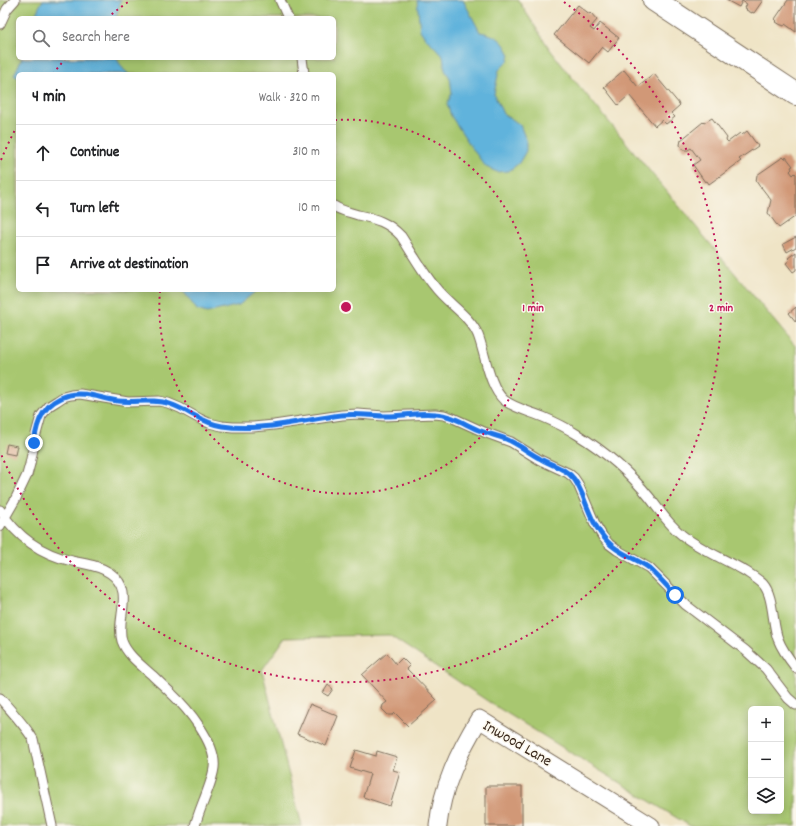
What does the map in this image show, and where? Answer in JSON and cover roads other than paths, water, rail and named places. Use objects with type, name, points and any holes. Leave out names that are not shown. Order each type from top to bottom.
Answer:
[{"type":"street","points":[[654,0],[796,94]]},
{"type":"street","name":"Inwood Lane","points":[[438,826],[445,789],[456,761],[479,719],[652,826]]},
{"type":"lane","points":[[0,24],[7,10],[15,0]]},
{"type":"lane","points":[[280,0],[287,16]]},
{"type":"lane","points":[[302,60],[304,72]]},
{"type":"lane","points":[[336,207],[347,212],[386,223],[401,236],[435,288],[471,324],[477,333],[492,380],[496,390],[503,399],[510,404],[556,423],[580,436],[624,470],[650,498],[669,523],[683,536],[738,567],[763,584],[768,591],[778,640],[796,668]]},
{"type":"lane","points":[[0,526],[2,514],[15,500],[27,475],[41,416],[44,411],[63,397],[80,394],[128,402],[150,401],[168,403],[209,423],[233,427],[274,425],[358,414],[384,416],[444,415],[484,432],[503,438],[540,460],[568,473],[578,484],[595,524],[609,544],[649,568],[686,605],[745,650],[766,669],[788,698],[796,705]]},
{"type":"lane","points":[[2,514],[11,525],[36,548],[60,558],[100,568],[110,573],[118,581],[123,591],[124,602],[121,629],[122,641],[135,660],[170,692],[194,718],[208,742],[215,759],[212,780],[195,826]]},
{"type":"lane","points":[[0,698],[22,723],[33,739],[52,826]]},
{"type":"water","points":[[43,0],[121,0],[117,16],[35,16]]},
{"type":"water","points":[[417,0],[463,0],[480,32],[499,39],[510,55],[508,61],[499,70],[494,94],[503,114],[520,125],[526,140],[526,151],[519,163],[509,171],[497,172],[486,167],[451,116],[447,104],[452,93],[450,78],[445,70],[443,56],[426,39],[420,30]]},
{"type":"water","points":[[21,60],[117,60],[126,72],[16,72],[16,76],[14,75]]},
{"type":"water","points":[[184,292],[255,292],[239,305],[207,313],[197,310]]}]
